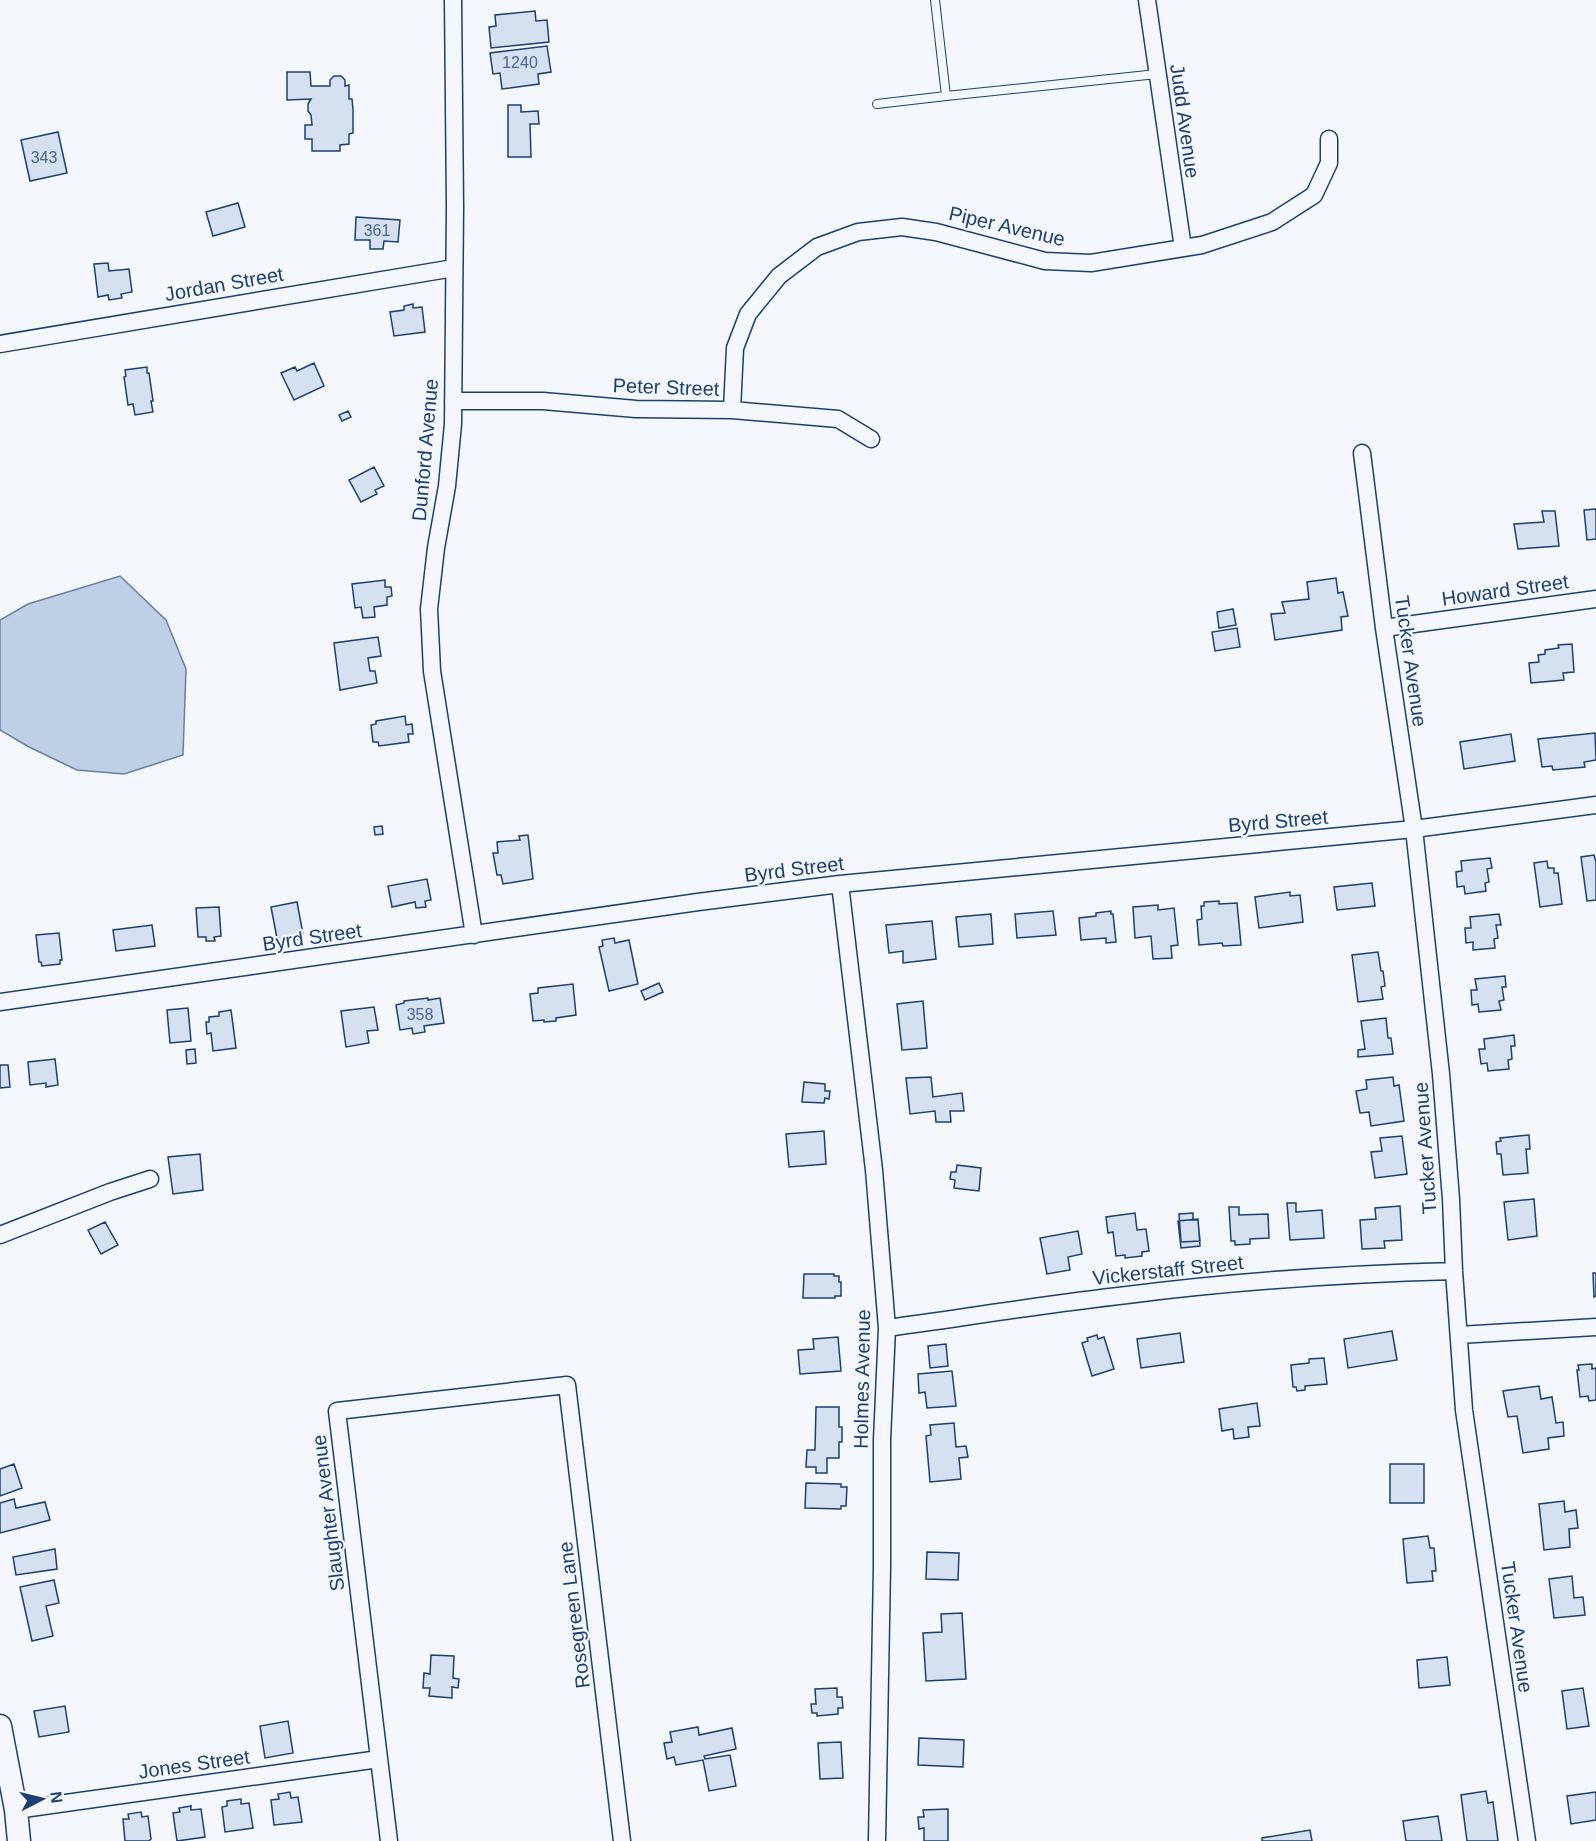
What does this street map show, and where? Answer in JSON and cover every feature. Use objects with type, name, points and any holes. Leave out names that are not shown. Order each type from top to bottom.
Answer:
[{"type":"main road","points":[[0,1726],[16,1810],[19,1841]]},
{"type":"street","name":"Dunford Avenue","points":[[453,0],[453,423],[447,486],[436,548],[429,609],[432,671],[474,935]]},
{"type":"street","name":"Judd Avenue","points":[[1147,0],[1183,248]]},
{"type":"street","name":"Piper Avenue","points":[[732,410],[735,348],[748,314],[779,276],[817,247],[858,232],[902,227],[936,232],[1045,261],[1091,263],[1202,245],[1272,222],[1314,195],[1329,163],[1329,139]]},
{"type":"street","name":"Jordan Street","points":[[0,344],[454,268]]},
{"type":"street","name":"Peter Street","points":[[453,401],[543,401],[636,409],[732,410],[838,418],[871,440]]},
{"type":"street","name":"Tucker Avenue","points":[[1362,453],[1384,628],[1414,830],[1441,1074],[1452,1199],[1454,1271],[1464,1410],[1527,1841]]},
{"type":"street","name":"Howard Street","points":[[1384,628],[1596,599]]},
{"type":"street","name":"Byrd Street","points":[[0,1002],[698,902],[840,884],[1414,830],[1596,805]]},
{"type":"street","name":"Holmes Avenue","points":[[840,884],[874,1170],[887,1328],[882,1440],[878,1841]]},
{"type":"street","points":[[0,1234],[150,1179]]},
{"type":"street","name":"Vickerstaff Street","points":[[887,1328],[1126,1294],[1252,1281],[1376,1273],[1454,1271]]},
{"type":"street","points":[[1459,1335],[1596,1327]]},
{"type":"street","name":"Slaughter Avenue","points":[[389,1841],[337,1411],[567,1385]]},
{"type":"street","name":"Rosegreen Lane","points":[[567,1385],[622,1841]]},
{"type":"street","name":"Jones Street","points":[[16,1810],[379,1759]]},
{"type":"lane","points":[[935,0],[946,96]]},
{"type":"lane","points":[[877,104],[1157,74]]},
{"type":"water","points":[[120,576],[166,620],[186,669],[183,755],[124,774],[77,770],[0,730],[0,620],[28,604]]},
{"type":"building","points":[[535,11],[536,21],[547,20],[549,42],[491,48],[489,27],[496,26],[495,15]]},
{"type":"building","points":[[547,46],[551,72],[538,74],[539,84],[502,89],[500,73],[493,74],[490,53]]},
{"type":"building","points":[[287,72],[310,72],[311,86],[330,86],[330,80],[334,76],[341,76],[345,80],[345,86],[349,85],[349,99],[352,99],[353,110],[353,133],[349,134],[349,144],[340,145],[340,151],[312,151],[312,139],[305,139],[305,125],[312,125],[308,111],[311,99],[287,100]]},
{"type":"building","points":[[508,105],[521,105],[521,112],[538,111],[539,124],[530,124],[531,157],[508,157]]},
{"type":"building","points":[[58,132],[67,173],[30,181],[21,140]]},
{"type":"building","points":[[238,203],[245,227],[213,236],[206,212]]},
{"type":"building","points":[[356,217],[400,220],[398,242],[384,241],[383,249],[370,249],[370,240],[355,240]]},
{"type":"building","points":[[108,263],[109,271],[129,269],[132,292],[121,294],[122,298],[109,300],[108,295],[98,297],[94,264]]},
{"type":"building","points":[[413,304],[413,308],[422,307],[425,332],[394,336],[390,312],[404,310],[404,306]]},
{"type":"building","points":[[314,363],[324,386],[294,400],[281,373],[295,367],[297,371]]},
{"type":"building","points":[[147,367],[153,412],[135,415],[133,404],[128,405],[125,370]]},
{"type":"building","points":[[348,411],[351,417],[342,421],[339,415]]},
{"type":"building","points":[[374,467],[384,486],[375,490],[377,494],[361,502],[349,480]]},
{"type":"building","points":[[1596,509],[1596,539],[1587,540],[1584,510]]},
{"type":"building","points":[[1542,511],[1555,511],[1559,546],[1518,549],[1514,524],[1544,522]]},
{"type":"building","points":[[1336,578],[1338,593],[1343,592],[1348,616],[1341,617],[1342,630],[1275,640],[1271,614],[1285,613],[1282,602],[1309,599],[1307,582]]},
{"type":"building","points":[[385,580],[385,587],[391,587],[392,596],[387,597],[387,605],[374,607],[375,617],[363,618],[361,607],[355,608],[352,584]]},
{"type":"building","points":[[1233,609],[1236,625],[1219,628],[1217,612]]},
{"type":"building","points":[[1237,628],[1240,647],[1215,651],[1212,632]]},
{"type":"building","points":[[378,637],[381,656],[368,658],[370,671],[375,671],[377,683],[340,690],[334,643]]},
{"type":"building","points":[[1572,644],[1574,672],[1563,673],[1564,680],[1531,683],[1529,663],[1539,662],[1538,655],[1545,654],[1545,650],[1559,648],[1558,645]]},
{"type":"building","points":[[405,716],[406,725],[412,724],[413,734],[408,734],[409,742],[379,746],[378,742],[373,742],[371,725],[376,724],[376,721]]},
{"type":"building","points":[[1595,733],[1596,760],[1584,762],[1585,767],[1553,770],[1552,766],[1542,767],[1538,739]]},
{"type":"building","points":[[1511,734],[1515,761],[1464,769],[1460,742]]},
{"type":"building","points":[[382,826],[383,834],[375,835],[374,827]]},
{"type":"building","points":[[528,835],[533,879],[503,884],[501,875],[497,875],[493,853],[498,853],[497,842],[520,840],[519,836]]},
{"type":"building","points":[[1594,855],[1596,900],[1587,901],[1581,857]]},
{"type":"building","points":[[1490,858],[1492,868],[1487,869],[1489,882],[1485,883],[1486,891],[1465,894],[1464,886],[1457,887],[1456,872],[1462,871],[1461,861]]},
{"type":"building","points":[[1547,861],[1548,868],[1554,868],[1554,873],[1558,873],[1562,904],[1540,907],[1534,863]]},
{"type":"building","points":[[427,879],[431,900],[425,901],[426,907],[416,908],[415,902],[392,907],[388,886]]},
{"type":"building","points":[[1372,883],[1375,906],[1337,910],[1334,887]]},
{"type":"building","points":[[1290,892],[1290,896],[1300,895],[1303,922],[1259,928],[1255,897]]},
{"type":"building","points":[[1219,901],[1219,904],[1237,903],[1241,945],[1223,946],[1222,943],[1199,945],[1197,920],[1202,919],[1201,906],[1204,906],[1204,902]]},
{"type":"building","points":[[297,902],[303,934],[300,934],[301,939],[280,943],[271,907]]},
{"type":"building","points":[[1158,905],[1158,910],[1174,908],[1178,945],[1171,946],[1172,958],[1153,959],[1151,936],[1135,938],[1133,907]]},
{"type":"building","points":[[219,907],[221,936],[214,937],[215,941],[206,941],[206,937],[198,937],[196,908]]},
{"type":"building","points":[[1053,911],[1056,935],[1017,938],[1015,914]]},
{"type":"building","points":[[1111,911],[1116,942],[1106,943],[1106,938],[1081,940],[1079,918]]},
{"type":"building","points":[[991,914],[993,944],[959,947],[956,917]]},
{"type":"building","points":[[1499,914],[1501,925],[1496,925],[1498,938],[1494,939],[1495,948],[1473,950],[1473,942],[1466,943],[1465,928],[1471,928],[1470,917]]},
{"type":"building","points":[[932,921],[936,959],[903,963],[903,951],[889,953],[886,925]]},
{"type":"building","points":[[152,925],[155,946],[116,951],[113,930]]},
{"type":"building","points":[[59,933],[62,960],[60,964],[42,966],[39,962],[36,935]]},
{"type":"building","points":[[614,938],[615,943],[629,940],[638,984],[609,991],[599,947],[603,946],[602,940]]},
{"type":"building","points":[[1378,952],[1385,986],[1381,987],[1383,999],[1358,1002],[1352,955]]},
{"type":"building","points":[[1505,976],[1506,987],[1502,987],[1504,1000],[1499,1001],[1501,1010],[1479,1012],[1478,1004],[1472,1005],[1471,990],[1477,990],[1475,979]]},
{"type":"building","points":[[659,983],[663,992],[645,1000],[641,991]]},
{"type":"building","points":[[573,984],[576,1015],[556,1018],[556,1021],[533,1021],[530,994],[538,993],[538,988]]},
{"type":"building","points":[[428,998],[428,1000],[440,998],[444,1023],[424,1026],[425,1032],[413,1034],[412,1028],[400,1030],[396,1005],[404,1001]]},
{"type":"building","points":[[923,1001],[927,1048],[902,1050],[897,1004]]},
{"type":"building","points":[[374,1007],[378,1030],[367,1031],[369,1043],[346,1047],[341,1011]]},
{"type":"building","points":[[188,1008],[191,1041],[170,1043],[167,1010]]},
{"type":"building","points":[[231,1010],[236,1048],[213,1051],[211,1033],[207,1034],[206,1022],[209,1022],[209,1017],[219,1016],[219,1012]]},
{"type":"building","points":[[1386,1018],[1388,1038],[1391,1038],[1393,1054],[1358,1057],[1358,1050],[1365,1049],[1361,1021]]},
{"type":"building","points":[[1514,1035],[1515,1046],[1511,1046],[1512,1059],[1508,1060],[1509,1069],[1488,1071],[1487,1063],[1481,1064],[1479,1049],[1485,1049],[1484,1039]]},
{"type":"building","points":[[195,1049],[196,1063],[187,1064],[186,1050]]},
{"type":"building","points":[[55,1059],[58,1085],[46,1087],[46,1083],[30,1085],[28,1062]]},
{"type":"building","points":[[0,1065],[8,1065],[10,1087],[0,1088]]},
{"type":"building","points":[[931,1077],[933,1097],[962,1093],[964,1111],[950,1111],[951,1122],[936,1122],[935,1111],[910,1114],[906,1078]]},
{"type":"building","points":[[1393,1077],[1394,1086],[1399,1085],[1404,1121],[1371,1126],[1369,1112],[1360,1113],[1356,1091],[1367,1089],[1366,1080]]},
{"type":"building","points":[[804,1082],[825,1084],[825,1091],[830,1091],[829,1099],[825,1098],[824,1103],[802,1102]]},
{"type":"building","points":[[824,1131],[826,1164],[789,1167],[786,1134]]},
{"type":"building","points":[[1529,1135],[1530,1149],[1526,1149],[1528,1173],[1503,1175],[1501,1154],[1497,1154],[1496,1142],[1501,1141],[1500,1138]]},
{"type":"building","points":[[1402,1136],[1407,1174],[1375,1178],[1371,1152],[1382,1151],[1380,1138]]},
{"type":"building","points":[[200,1154],[203,1190],[173,1194],[168,1157]]},
{"type":"building","points":[[957,1165],[981,1168],[979,1191],[954,1188],[955,1180],[950,1179],[951,1172],[956,1172]]},
{"type":"building","points":[[1534,1199],[1537,1236],[1508,1240],[1504,1202]]},
{"type":"building","points":[[1287,1203],[1296,1203],[1296,1212],[1322,1210],[1324,1238],[1290,1240]]},
{"type":"building","points":[[1400,1206],[1402,1240],[1384,1241],[1385,1248],[1362,1249],[1360,1220],[1376,1219],[1375,1208]]},
{"type":"building","points":[[1229,1207],[1239,1207],[1239,1215],[1268,1214],[1269,1238],[1250,1239],[1250,1244],[1235,1245],[1235,1241],[1231,1241]]},
{"type":"building","points":[[1135,1213],[1137,1230],[1146,1229],[1149,1251],[1142,1252],[1142,1256],[1125,1258],[1125,1255],[1116,1256],[1113,1232],[1108,1233],[1106,1217]]},
{"type":"building","points":[[1193,1213],[1193,1220],[1198,1220],[1200,1241],[1181,1242],[1179,1214]]},
{"type":"building","points":[[1198,1219],[1200,1246],[1181,1248],[1178,1221]]},
{"type":"building","points":[[105,1222],[118,1245],[101,1254],[88,1230]]},
{"type":"building","points":[[1078,1231],[1082,1254],[1068,1257],[1070,1270],[1047,1274],[1040,1238]]},
{"type":"building","points":[[1593,1273],[1596,1273],[1596,1296],[1594,1297]]},
{"type":"building","points":[[804,1274],[839,1276],[841,1296],[803,1298]]},
{"type":"building","points":[[1392,1331],[1397,1360],[1348,1368],[1344,1339]]},
{"type":"building","points":[[1180,1333],[1184,1362],[1141,1368],[1137,1339]]},
{"type":"building","points":[[1097,1335],[1098,1339],[1104,1337],[1114,1369],[1092,1376],[1082,1343],[1088,1341],[1087,1338]]},
{"type":"building","points":[[838,1337],[841,1371],[800,1374],[798,1350],[814,1349],[813,1339]]},
{"type":"building","points":[[946,1344],[948,1366],[930,1368],[928,1346]]},
{"type":"building","points":[[1324,1358],[1327,1384],[1305,1386],[1305,1390],[1297,1391],[1296,1387],[1293,1387],[1291,1365],[1309,1363],[1309,1359]]},
{"type":"building","points":[[1592,1364],[1592,1369],[1596,1368],[1596,1400],[1589,1401],[1588,1396],[1580,1397],[1577,1370],[1579,1370],[1578,1365]]},
{"type":"building","points":[[952,1371],[956,1406],[927,1408],[925,1392],[919,1393],[918,1374]]},
{"type":"building","points":[[1539,1386],[1541,1399],[1552,1397],[1556,1423],[1563,1422],[1564,1436],[1548,1438],[1549,1449],[1523,1453],[1517,1416],[1508,1417],[1503,1391]]},
{"type":"building","points":[[1257,1403],[1260,1426],[1248,1427],[1249,1437],[1234,1439],[1233,1429],[1222,1431],[1219,1409]]},
{"type":"building","points":[[816,1407],[839,1407],[842,1442],[839,1442],[839,1458],[827,1458],[827,1473],[816,1473],[816,1467],[806,1467],[807,1450],[815,1450]]},
{"type":"building","points":[[954,1423],[956,1447],[966,1446],[968,1457],[959,1458],[961,1479],[930,1482],[926,1436],[931,1435],[930,1425]]},
{"type":"building","points":[[14,1464],[22,1488],[0,1496],[0,1469]]},
{"type":"building","points":[[1390,1464],[1424,1464],[1424,1503],[1390,1503]]},
{"type":"building","points":[[806,1483],[841,1484],[841,1487],[847,1487],[846,1506],[841,1506],[841,1509],[805,1508]]},
{"type":"building","points":[[14,1499],[16,1508],[45,1502],[50,1520],[0,1533],[0,1503]]},
{"type":"building","points":[[1564,1501],[1565,1512],[1576,1510],[1578,1528],[1569,1529],[1570,1547],[1544,1550],[1539,1504]]},
{"type":"building","points":[[1428,1536],[1430,1548],[1434,1548],[1436,1571],[1432,1571],[1433,1581],[1407,1583],[1403,1539]]},
{"type":"building","points":[[55,1549],[57,1569],[16,1575],[13,1557]]},
{"type":"building","points":[[927,1552],[959,1553],[958,1580],[926,1579]]},
{"type":"building","points":[[1572,1576],[1574,1598],[1583,1597],[1585,1615],[1554,1618],[1549,1579]]},
{"type":"building","points":[[54,1580],[59,1603],[46,1606],[53,1636],[32,1641],[20,1587]]},
{"type":"building","points":[[962,1613],[966,1679],[926,1681],[923,1633],[942,1632],[941,1614]]},
{"type":"building","points":[[431,1655],[454,1656],[453,1678],[459,1679],[458,1688],[452,1687],[452,1698],[429,1696],[430,1688],[423,1688],[424,1673],[430,1674]]},
{"type":"building","points":[[1447,1657],[1450,1685],[1419,1688],[1417,1660]]},
{"type":"building","points":[[837,1688],[837,1697],[842,1697],[843,1708],[838,1708],[838,1714],[817,1716],[817,1713],[812,1713],[811,1704],[816,1704],[815,1689]]},
{"type":"building","points":[[1583,1688],[1589,1726],[1567,1729],[1562,1691]]},
{"type":"building","points":[[65,1706],[69,1732],[39,1737],[34,1711]]},
{"type":"building","points":[[288,1721],[293,1753],[265,1758],[260,1726]]},
{"type":"building","points":[[698,1727],[699,1735],[732,1728],[736,1749],[704,1756],[705,1759],[730,1755],[736,1786],[709,1791],[703,1760],[676,1765],[674,1757],[667,1759],[664,1743],[672,1742],[670,1732]]},
{"type":"building","points":[[919,1738],[964,1740],[963,1767],[918,1765]]},
{"type":"building","points":[[841,1742],[843,1778],[820,1779],[818,1743]]},
{"type":"building","points":[[1486,1791],[1488,1803],[1493,1802],[1498,1841],[1467,1841],[1461,1795]]},
{"type":"building","points":[[290,1792],[291,1798],[298,1797],[302,1822],[274,1825],[271,1800],[279,1799],[278,1794]]},
{"type":"building","points":[[1596,1792],[1596,1820],[1571,1824],[1567,1796]]},
{"type":"building","points":[[241,1799],[241,1804],[249,1803],[253,1828],[225,1832],[222,1807],[227,1806],[227,1801]]},
{"type":"building","points":[[191,1806],[191,1810],[201,1809],[205,1837],[177,1841],[173,1813],[180,1812],[179,1808]]},
{"type":"building","points":[[948,1809],[948,1841],[924,1841],[924,1828],[919,1829],[918,1817],[924,1817],[923,1810]]},
{"type":"building","points":[[141,1812],[142,1817],[148,1816],[151,1839],[149,1841],[125,1841],[123,1819],[129,1819],[128,1814]]},
{"type":"building","points":[[1438,1816],[1442,1841],[1406,1841],[1403,1821]]},
{"type":"building","points":[[1310,1830],[1312,1841],[1262,1841],[1262,1838]]}]
